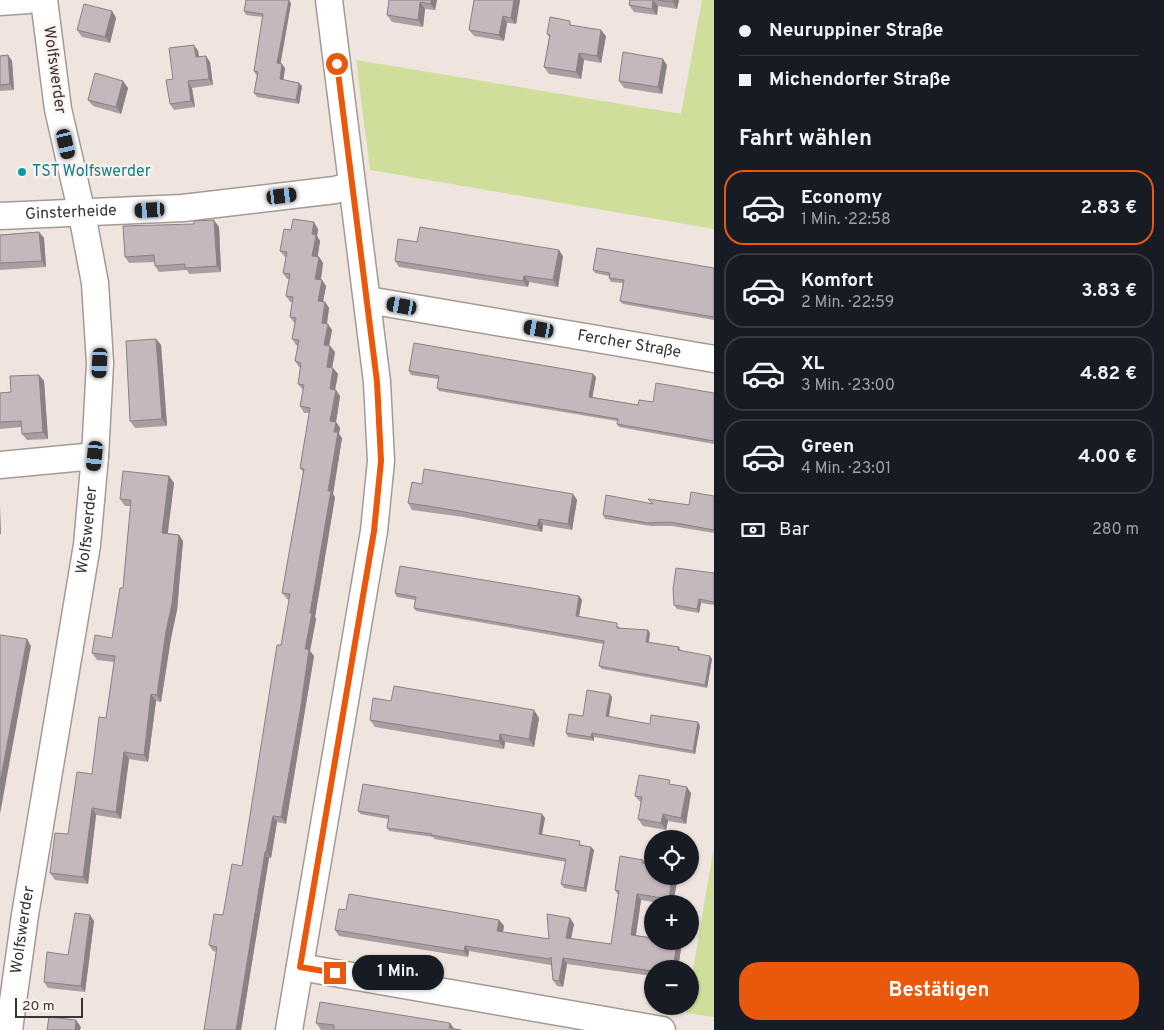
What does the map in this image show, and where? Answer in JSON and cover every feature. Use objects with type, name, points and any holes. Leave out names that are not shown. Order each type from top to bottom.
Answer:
[{"type":"street","points":[[0,2],[28,0]]},
{"type":"street","name":"Wolfswerder","points":[[9,1030],[28,896],[86,546],[95,456],[100,363],[95,283],[82,214],[58,110],[44,0]]},
{"type":"street","points":[[289,1030],[374,531],[381,461],[377,382],[368,300],[329,0]]},
{"type":"street","name":"Ginsterheide","points":[[0,216],[82,214],[184,208],[327,191],[352,185]]},
{"type":"street","name":"Fercher Straße","points":[[368,300],[714,359]]},
{"type":"street","points":[[0,465],[95,456]]},
{"type":"street","points":[[300,967],[662,1030]]},
{"type":"green space","points":[[702,0],[714,0],[714,229],[370,170],[356,60],[681,114]]},
{"type":"green space","points":[[714,847],[714,1017],[699,1015],[699,960],[695,960],[696,950],[699,950],[699,934]]},
{"type":"building","points":[[246,0],[289,0],[277,63],[282,64],[280,79],[299,83],[296,100],[254,93],[258,72],[254,71],[263,14],[244,11]]},
{"type":"building","points":[[389,0],[431,0],[431,4],[420,2],[418,20],[387,15]]},
{"type":"building","points":[[474,0],[514,0],[511,18],[503,16],[499,35],[469,30]]},
{"type":"building","points":[[630,0],[653,0],[652,9],[629,5]]},
{"type":"building","points":[[84,4],[112,11],[105,37],[77,30]]},
{"type":"building","points":[[550,17],[570,21],[570,25],[601,30],[597,56],[579,53],[576,72],[544,67],[550,35],[547,34]]},
{"type":"building","points":[[194,45],[196,57],[206,56],[209,79],[188,81],[191,101],[170,104],[166,80],[173,79],[169,48]]},
{"type":"building","points":[[623,52],[663,59],[658,87],[619,81]]},
{"type":"building","points":[[8,55],[10,84],[0,85],[0,56]]},
{"type":"building","points":[[95,73],[123,81],[116,107],[88,100]]},
{"type":"building","points":[[293,219],[314,222],[312,234],[316,235],[312,256],[319,257],[315,279],[322,280],[318,301],[325,302],[322,323],[328,324],[324,345],[330,346],[327,367],[333,368],[330,389],[336,390],[330,421],[336,422],[334,432],[338,432],[328,491],[331,491],[305,649],[309,650],[300,712],[281,817],[273,816],[265,852],[236,1030],[204,1030],[217,947],[209,945],[214,914],[223,915],[232,864],[242,866],[277,645],[281,645],[290,594],[282,593],[304,469],[300,468],[310,408],[300,406],[304,385],[298,384],[301,363],[295,361],[299,340],[292,339],[296,318],[290,317],[293,297],[286,296],[290,274],[283,273],[287,252],[280,251],[284,229],[291,230]]},
{"type":"building","points":[[214,220],[217,266],[185,268],[185,264],[155,266],[154,255],[125,257],[123,226],[194,224],[194,221]]},
{"type":"building","points":[[420,227],[559,250],[553,280],[524,276],[523,281],[395,261],[398,239],[417,242]]},
{"type":"building","points":[[39,232],[42,261],[0,263],[0,235]]},
{"type":"building","points":[[597,248],[714,268],[714,317],[620,301],[624,280],[609,278],[610,273],[593,270]]},
{"type":"building","points":[[156,339],[162,419],[130,421],[126,341]]},
{"type":"building","points":[[414,343],[593,374],[589,397],[638,405],[639,400],[653,402],[656,383],[714,393],[714,441],[617,424],[618,419],[437,388],[439,376],[409,371]]},
{"type":"building","points":[[39,375],[43,432],[22,434],[21,421],[0,422],[0,393],[11,392],[10,376]]},
{"type":"building","points":[[424,469],[573,494],[568,524],[539,519],[537,526],[408,503],[412,482],[422,484]]},
{"type":"building","points":[[123,471],[169,476],[162,533],[179,535],[172,604],[166,631],[157,695],[151,694],[144,755],[124,752],[116,812],[92,808],[83,877],[50,873],[55,833],[68,834],[77,772],[92,774],[99,717],[106,718],[115,656],[92,653],[95,635],[112,638],[120,588],[123,588],[131,500],[120,499]]},
{"type":"building","points":[[691,492],[714,496],[714,530],[670,522],[648,523],[603,515],[606,495],[653,504],[648,499],[689,505]]},
{"type":"building","points":[[400,566],[579,596],[576,616],[617,623],[617,628],[648,630],[646,642],[679,647],[678,650],[710,656],[705,685],[599,666],[604,641],[414,608],[416,597],[395,593]]},
{"type":"building","points":[[676,568],[714,573],[714,602],[699,599],[697,609],[674,605],[673,589]]},
{"type":"building","points":[[0,635],[27,639],[0,782]]},
{"type":"building","points":[[394,686],[534,710],[529,739],[500,734],[499,741],[370,720],[373,698],[391,701]]},
{"type":"building","points":[[587,690],[610,694],[606,716],[650,724],[651,715],[698,722],[693,751],[592,733],[591,737],[566,733],[569,714],[583,716]]},
{"type":"building","points":[[639,775],[670,780],[669,784],[687,787],[681,818],[663,814],[661,823],[638,819],[642,797],[635,796]]},
{"type":"building","points":[[363,784],[542,814],[539,834],[580,841],[579,845],[591,847],[584,888],[561,884],[566,859],[432,834],[387,828],[389,816],[358,811]]},
{"type":"building","points":[[620,856],[643,860],[644,885],[671,885],[670,895],[637,894],[631,935],[644,937],[644,950],[676,950],[674,960],[644,960],[644,970],[563,958],[559,981],[553,980],[551,957],[550,959],[465,946],[464,951],[335,930],[339,909],[346,910],[349,894],[499,920],[497,931],[549,939],[547,914],[570,918],[566,938],[611,944],[619,891],[615,890]]},
{"type":"building","points":[[75,913],[90,915],[81,986],[44,982],[47,952],[68,955]]},
{"type":"building","points":[[320,1002],[450,1023],[449,1028],[461,1030],[334,1030],[334,1025],[316,1023]]},
{"type":"building","points":[[49,1017],[76,1020],[75,1030],[47,1030]]},
{"type":"place","name":"TST Wolfswerder","points":[[22,172]]},
{"type":"route","points":[[335,973],[300,967],[374,531],[381,461],[377,382],[337,64]]}]
